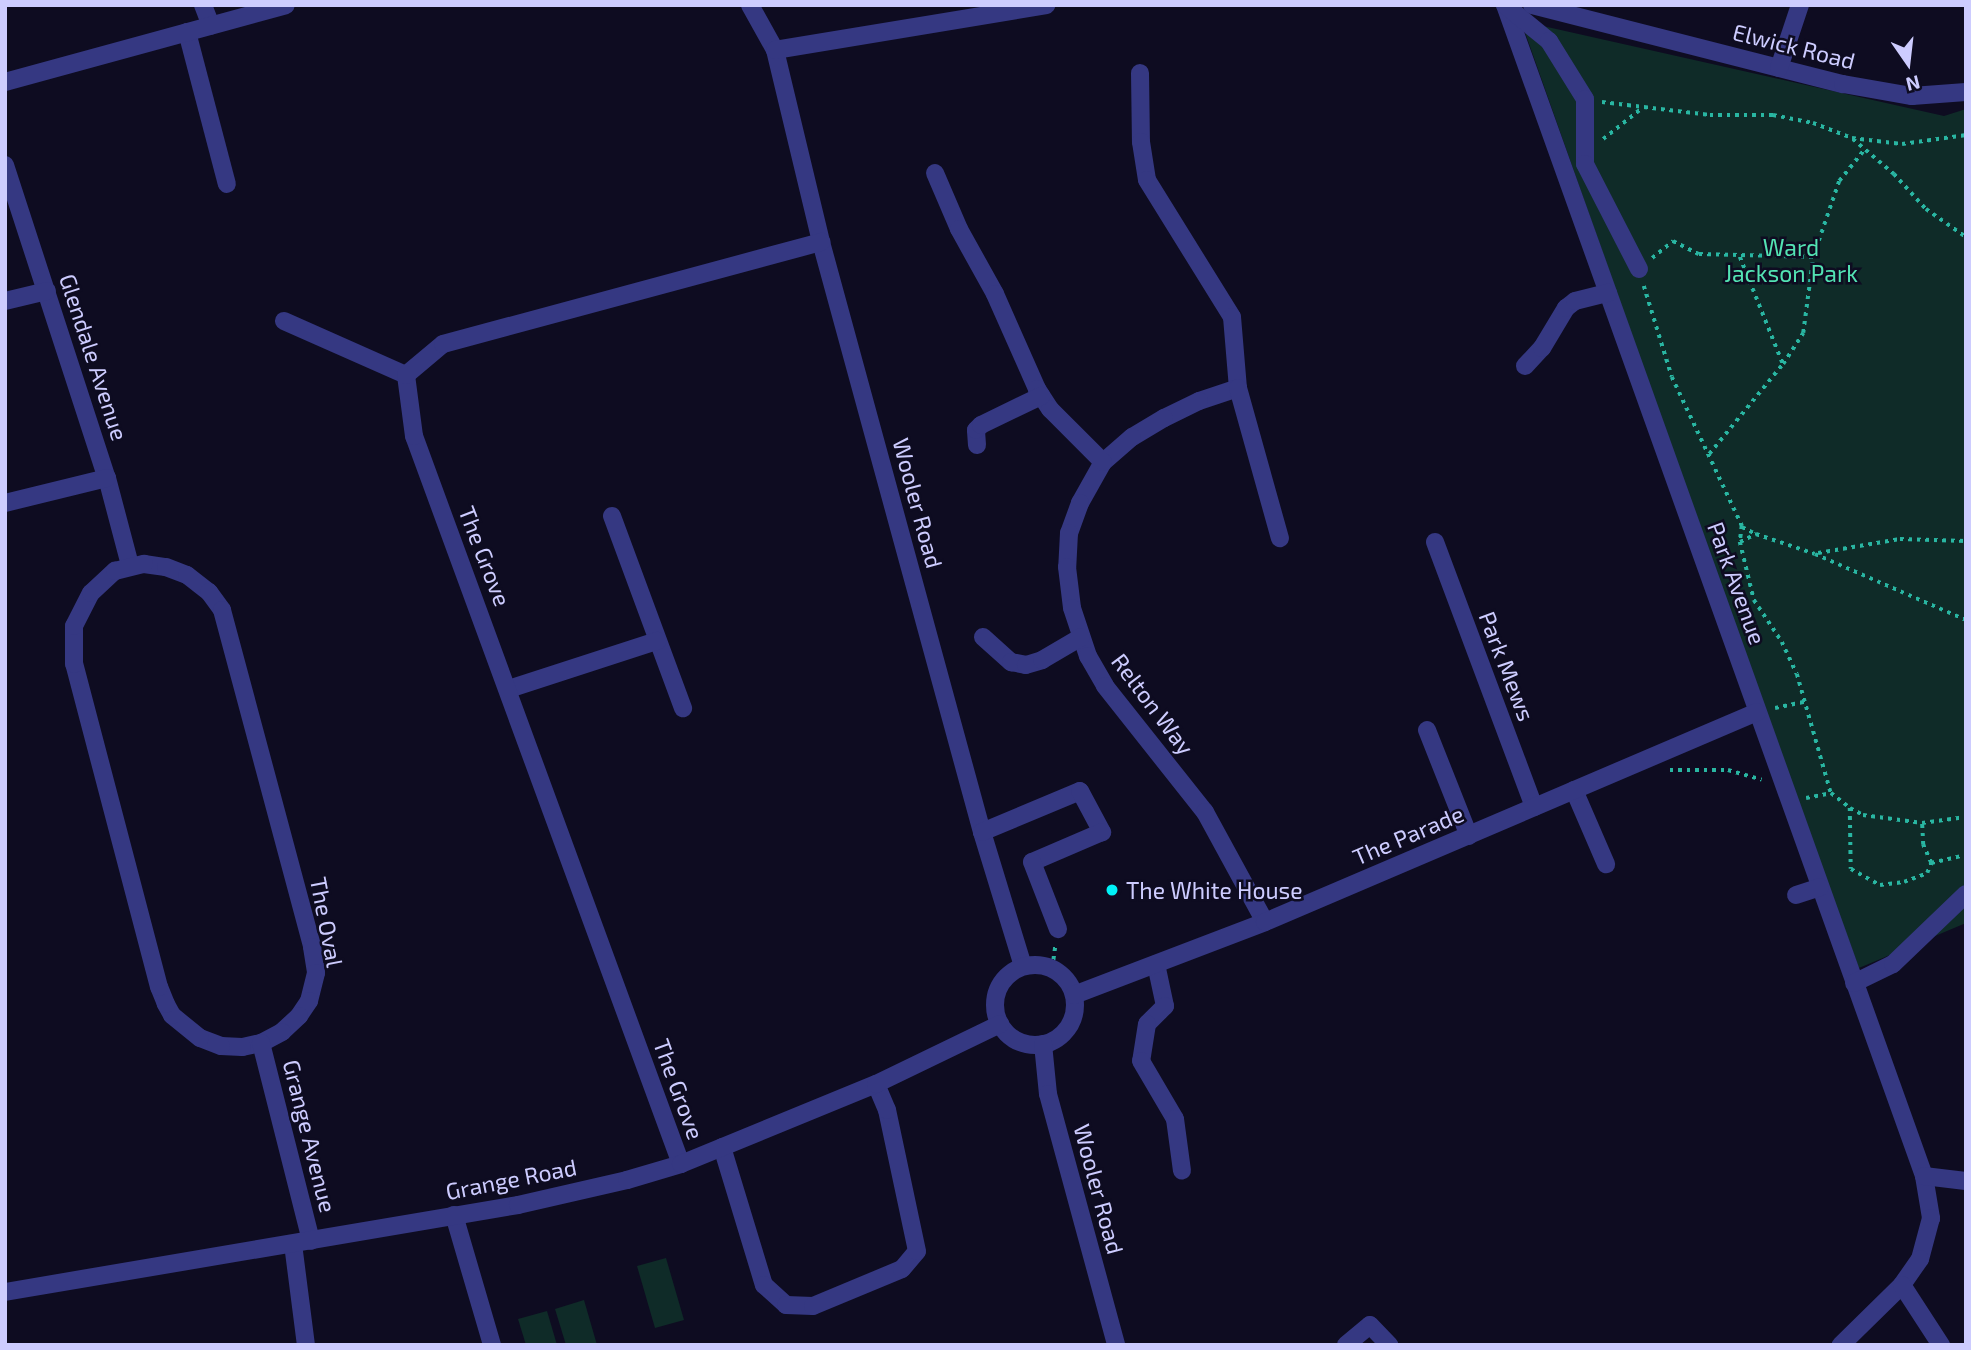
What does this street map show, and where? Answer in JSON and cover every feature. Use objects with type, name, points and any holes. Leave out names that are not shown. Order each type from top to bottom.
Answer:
[{"type":"street","points":[[203,5],[211,26]]},
{"type":"street","points":[[5,82],[286,5]]},
{"type":"street","points":[[750,5],[775,50],[1046,5]]},
{"type":"street","points":[[1506,5],[1549,41],[1586,99],[1585,164],[1639,269]]},
{"type":"street","name":"Park Avenue","points":[[1506,5],[1924,1176],[1931,1218],[1920,1259],[1902,1285],[1841,1345]]},
{"type":"street","name":"Elwick Road","points":[[1532,5],[1779,68],[1912,96],[1966,92]]},
{"type":"street","points":[[1779,68],[1800,5]]},
{"type":"street","points":[[187,32],[227,184]]},
{"type":"street","name":"Wooler Road","points":[[775,50],[821,242],[982,832],[1023,966]]},
{"type":"street","points":[[1140,72],[1141,142],[1147,180],[1233,317],[1238,388],[1280,538]]},
{"type":"street","name":"Glendale Avenue","points":[[5,164],[107,478],[130,565]]},
{"type":"street","points":[[934,173],[1041,396],[1067,428],[1103,462]]},
{"type":"street","points":[[284,321],[406,375],[443,344],[821,242]]},
{"type":"street","points":[[5,301],[47,291]]},
{"type":"street","points":[[1525,366],[1554,330],[1566,307],[1608,293]]},
{"type":"street","name":"The Grove","points":[[406,375],[414,436],[681,1164]]},
{"type":"street","name":"Relton Way","points":[[1238,388],[1199,401],[1164,418],[1132,437],[1103,462],[1080,503],[1069,533],[1067,567],[1072,608],[1088,656],[1105,686],[1205,812],[1265,922]]},
{"type":"street","points":[[977,445],[975,435],[981,425],[1041,396]]},
{"type":"street","points":[[5,503],[107,478]]},
{"type":"street","points":[[612,516],[683,709]]},
{"type":"street","name":"Park Mews","points":[[1435,542],[1534,807]]},
{"type":"street","name":"The Oval","points":[[130,565],[166,567],[187,575],[209,592],[228,624],[315,961],[314,984],[299,1016],[282,1032],[261,1043],[242,1047],[221,1046],[200,1038],[172,1014],[159,987],[74,664],[74,626],[81,610],[103,579],[130,565]]},
{"type":"street","points":[[983,637],[1011,662],[1026,665],[1042,660],[1081,636]]},
{"type":"street","points":[[509,689],[657,641]]},
{"type":"street","name":"The Parade","points":[[1074,995],[1265,922],[1757,712]]},
{"type":"street","points":[[1427,730],[1469,836]]},
{"type":"street","points":[[1574,790],[1606,864]]},
{"type":"street","points":[[982,832],[1080,791],[1102,832],[1032,862],[1058,929]]},
{"type":"street","points":[[1796,895],[1820,887]]},
{"type":"street","points":[[1854,983],[1893,964],[1966,894]]},
{"type":"street","points":[[1038,964],[1052,968],[1067,981],[1074,995],[1073,1017],[1066,1030],[1043,1044],[1024,1043],[1012,1037],[1000,1024],[995,1006],[999,987],[1007,976],[1023,966],[1038,964]]},
{"type":"street","points":[[1156,964],[1165,1006],[1147,1024],[1141,1062],[1175,1119],[1182,1171]]},
{"type":"street","name":"Grange Road","points":[[5,1292],[573,1194],[681,1164],[876,1084],[1000,1024]]},
{"type":"street","name":"Grange Avenue","points":[[261,1043],[302,1242],[306,1345]]},
{"type":"street","name":"Wooler Road","points":[[1043,1044],[1048,1094],[1116,1345]]},
{"type":"street","points":[[722,1147],[764,1285],[786,1305],[813,1306],[902,1269],[917,1251],[887,1110],[876,1084]]},
{"type":"street","points":[[1924,1176],[1966,1181]]},
{"type":"street","points":[[454,1215],[492,1345]]},
{"type":"street","points":[[1902,1285],[1941,1345]]},
{"type":"street","points":[[1346,1345],[1370,1325],[1389,1345]]},
{"type":"path","points":[[1586,99],[1710,115],[1773,115],[1813,123],[1852,138],[1902,144],[1966,135]]},
{"type":"path","points":[[1585,154],[1642,108]]},
{"type":"path","points":[[1852,138],[1863,151],[1894,174],[1926,209],[1966,237]]},
{"type":"path","points":[[1709,454],[1783,364],[1803,333],[1813,257],[1839,181],[1863,151]]},
{"type":"path","points":[[1813,257],[1699,254],[1673,241],[1639,269],[1672,377],[1742,527],[1740,542],[1754,600],[1782,642],[1797,674],[1831,793],[1863,815],[1922,823],[1966,817]]},
{"type":"path","points":[[1740,257],[1783,364]]},
{"type":"path","points":[[1742,527],[1815,554],[1966,620]]},
{"type":"path","points":[[1740,542],[1756,534]]},
{"type":"path","points":[[1815,554],[1900,539],[1966,541]]},
{"type":"path","points":[[1757,712],[1804,702]]},
{"type":"path","points":[[1661,771],[1728,770],[1761,779],[1767,787]]},
{"type":"path","points":[[1803,799],[1831,793]]},
{"type":"path","points":[[1850,808],[1848,843],[1851,869],[1862,878],[1880,885],[1905,882],[1927,873],[1931,863],[1923,845],[1922,823]]},
{"type":"path","points":[[1931,863],[1966,855]]},
{"type":"path","points":[[1052,968],[1058,929]]},
{"type":"green space","name":"Ward Jackson Park","points":[[1521,21],[1944,116],[1966,109],[1966,923],[1859,968],[1764,710]]},
{"type":"green space","points":[[666,1258],[684,1320],[655,1328],[637,1266]]},
{"type":"green space","points":[[584,1300],[597,1345],[566,1345],[555,1309]]},
{"type":"green space","points":[[547,1311],[557,1345],[526,1345],[518,1319]]},
{"type":"place","name":"The White House","points":[[1112,890]]}]
